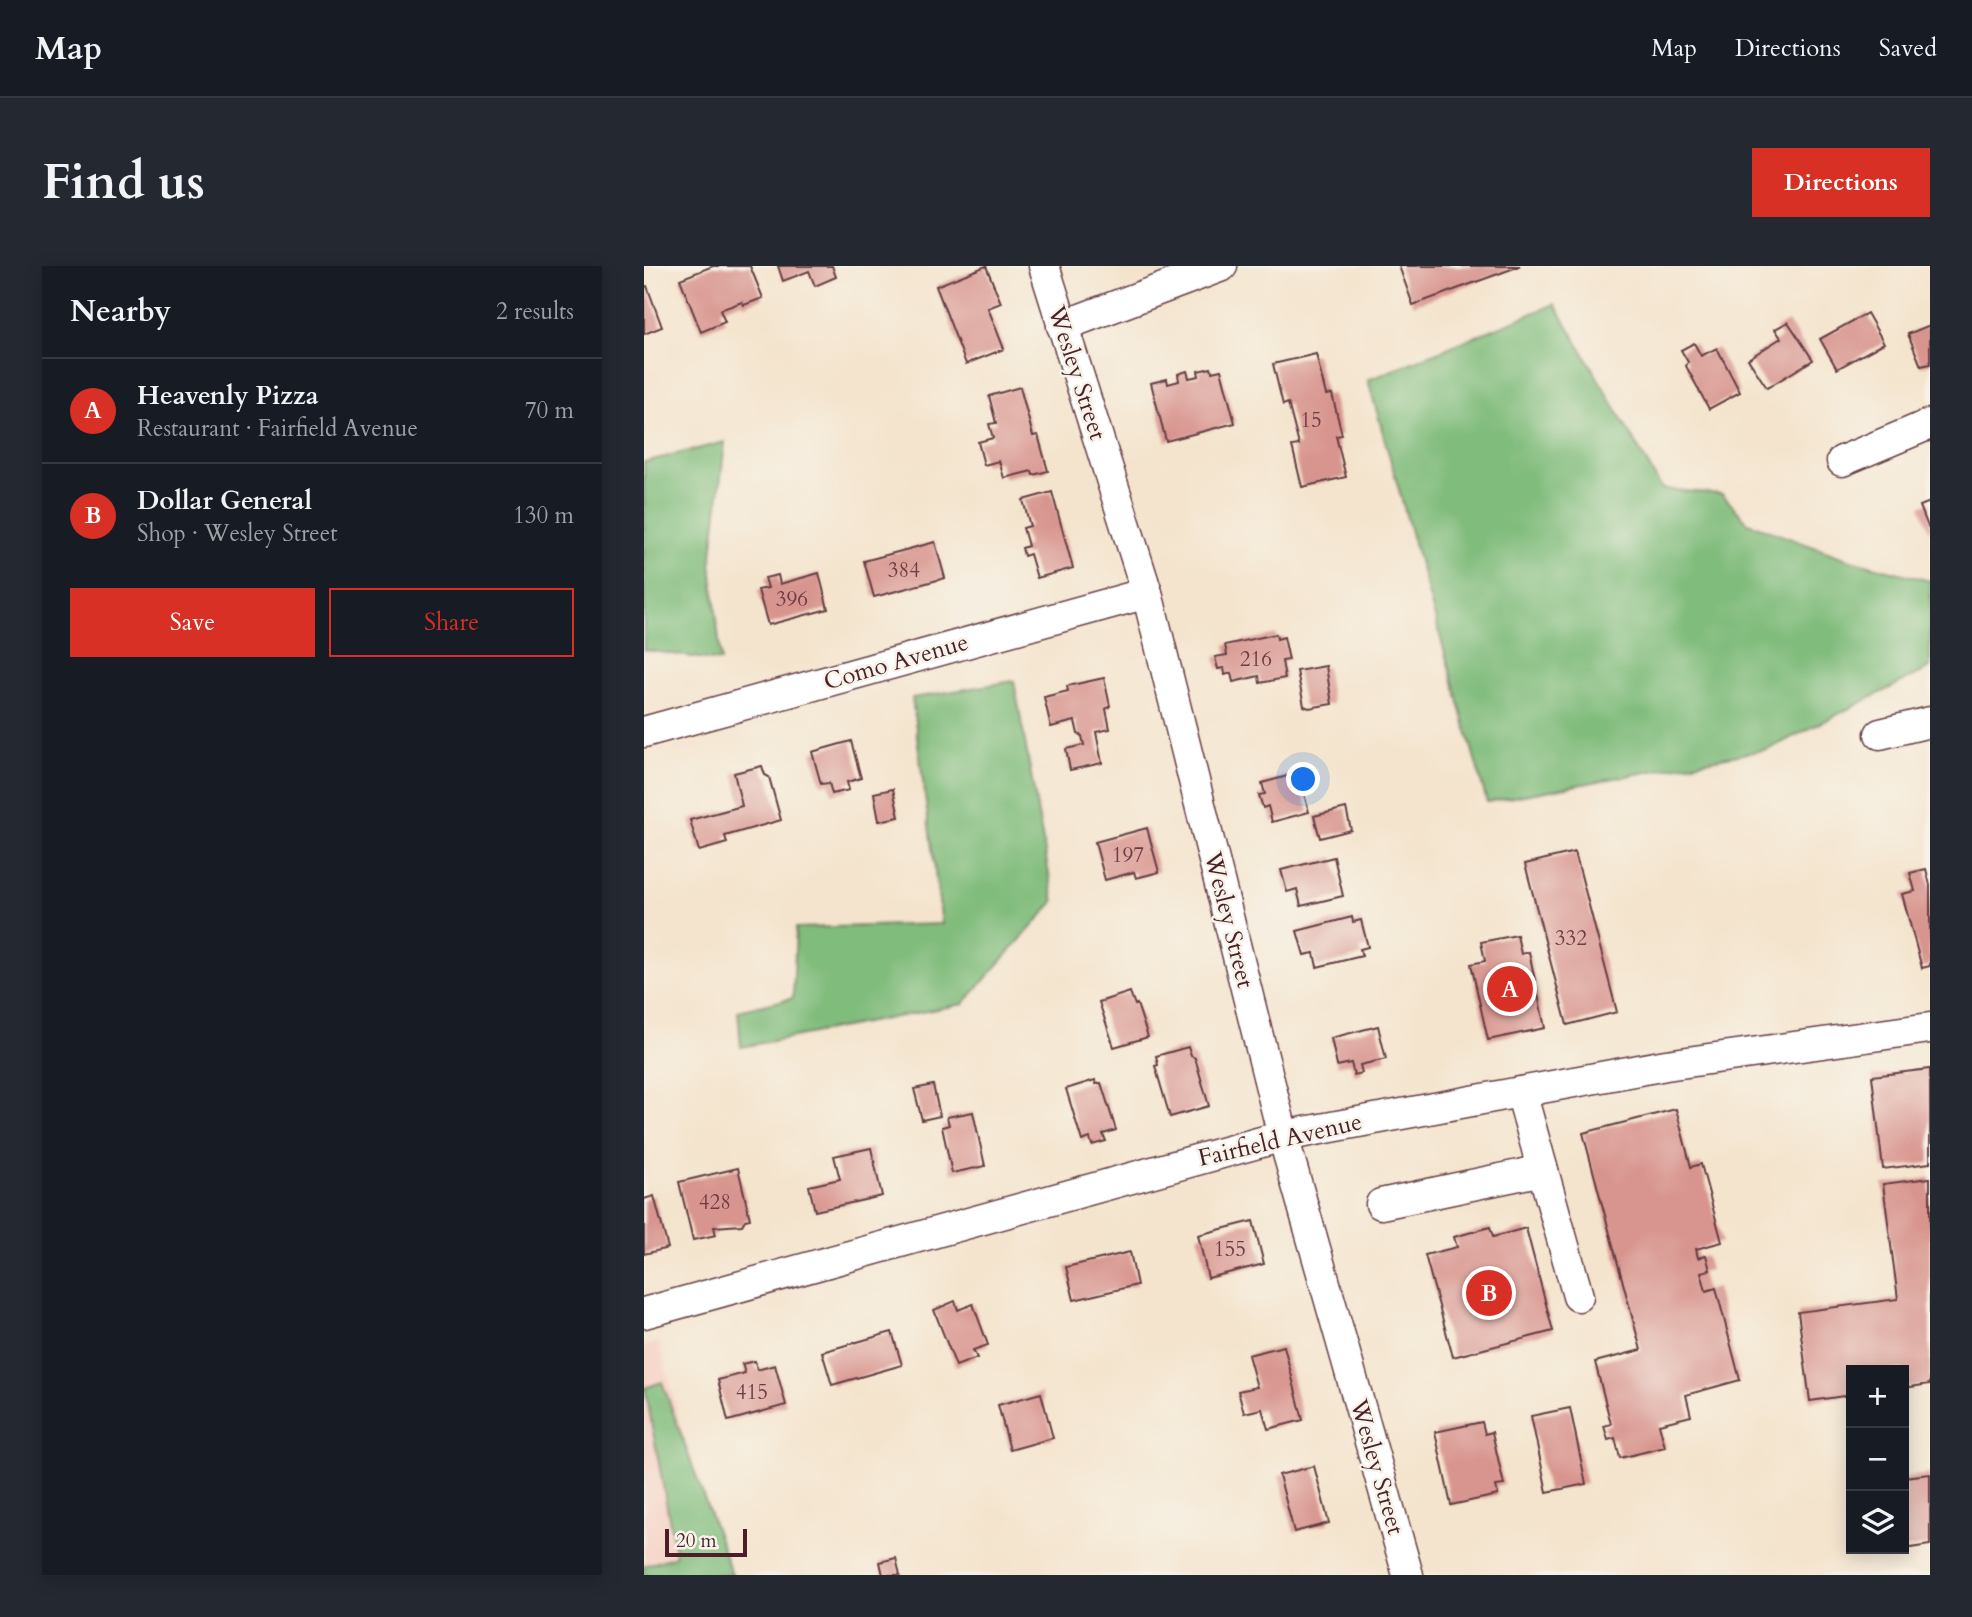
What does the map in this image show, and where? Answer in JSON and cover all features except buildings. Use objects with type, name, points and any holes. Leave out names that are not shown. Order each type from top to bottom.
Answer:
[{"type":"street","name":"Wesley Street","points":[[1044,266],[1147,593],[1283,1136],[1408,1575]]},
{"type":"street","points":[[1062,326],[1222,266]]},
{"type":"street","points":[[1842,461],[1930,424]]},
{"type":"street","name":"Como Avenue","points":[[644,732],[1147,593]]},
{"type":"street","points":[[1880,734],[1930,722]]},
{"type":"street","name":"Fairfield Avenue","points":[[644,1313],[1283,1136],[1666,1065],[1930,1028]]},
{"type":"street","points":[[1521,1092],[1578,1296]]},
{"type":"street","points":[[1381,1204],[1543,1170]]},
{"type":"shaded area","points":[[659,1342],[720,1575],[644,1575],[644,1346]]},
{"type":"green space","points":[[1555,304],[1662,489],[1722,494],[1748,523],[1847,559],[1930,581],[1930,668],[1769,749],[1487,802],[1368,380]]},
{"type":"green space","points":[[725,442],[711,564],[721,661],[644,650],[644,462]]},
{"type":"green space","points":[[1014,681],[1054,902],[963,1004],[741,1047],[738,1011],[793,998],[796,928],[942,924],[912,698]]},
{"type":"green space","points":[[662,1382],[732,1575],[644,1575],[644,1566],[676,1556],[645,1388]]},
{"type":"place","name":"Heavenly Pizza","points":[[1510,989]]},
{"type":"place","name":"Dollar General","points":[[1489,1293]]}]
